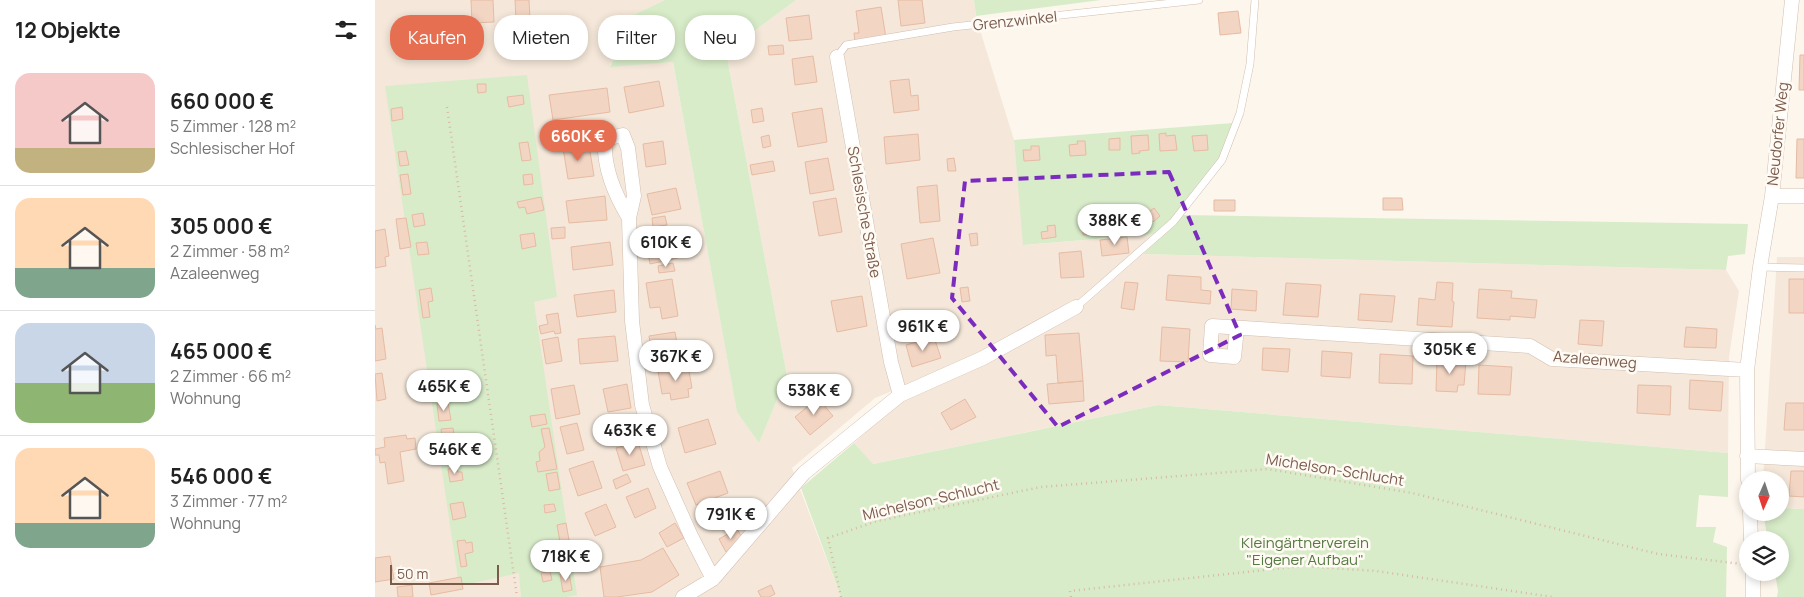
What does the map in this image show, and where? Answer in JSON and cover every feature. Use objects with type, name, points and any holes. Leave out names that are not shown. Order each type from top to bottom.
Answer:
[{"type":"street","name":"Neudorfer Weg","points":[[1748,471],[1747,370],[1760,267],[1772,196],[1792,0]]},
{"type":"street","name":"Schlesische Straße","points":[[837,57],[891,362],[899,394]]},
{"type":"street","points":[[629,218],[618,199],[604,152],[605,139],[623,135],[628,148],[634,196],[629,218],[632,321],[642,405],[660,467],[713,579]]},
{"type":"street","points":[[1772,196],[1804,196]]},
{"type":"street","points":[[683,597],[713,579],[804,473],[899,394],[983,358],[1076,307]]},
{"type":"street","name":"Azaleenweg","points":[[1237,328],[1530,346],[1552,359],[1747,370]]},
{"type":"street","points":[[1747,456],[1804,459]]},
{"type":"street","points":[[1753,581],[1753,597]]},
{"type":"lane","name":"Grenzwinkel","points":[[837,57],[846,46],[953,28],[1199,0]]},
{"type":"lane","points":[[1076,307],[1173,222],[1222,160],[1240,112],[1250,64],[1255,0]]},
{"type":"lane","points":[[1760,267],[1804,268]]},
{"type":"path","points":[[447,108],[517,597]]},
{"type":"path","name":"Michelson-Schlucht","points":[[841,597],[829,538],[877,521],[1041,487],[1268,468],[1411,493],[1658,554],[1739,564]]},
{"type":"path","points":[[1071,597],[1070,591],[1302,566],[1376,571],[1553,597]]},
{"type":"highlighted area","points":[[1169,172],[1240,335],[1058,427],[952,298],[965,181]]},
{"type":"shaded area","points":[[375,0],[665,0],[633,15],[598,15],[598,60],[613,60],[610,66],[673,62],[737,411],[759,443],[787,376],[728,60],[755,60],[755,30],[796,0],[974,0],[976,17],[1014,140],[1024,245],[1157,234],[1076,305],[984,353],[875,398],[792,468],[841,597],[375,597]]},
{"type":"shaded area","points":[[1143,254],[1726,270],[1739,291],[1729,357],[1728,453],[1158,405],[872,464],[854,443],[902,399],[1080,309]]},
{"type":"shaded area","points":[[1777,257],[1804,257],[1804,509],[1789,508],[1789,471],[1764,471]]},
{"type":"green space","points":[[665,0],[796,0],[755,30],[755,15],[685,15],[685,60],[728,60],[787,376],[759,443],[737,412],[673,62],[610,67],[613,60],[675,60],[675,15],[633,15]]},
{"type":"green space","points":[[974,0],[1101,0],[976,16]]},
{"type":"green space","points":[[527,75],[557,297],[534,302],[577,595],[566,597],[521,597],[519,573],[459,586],[385,86]]},
{"type":"green space","points":[[1233,123],[1220,157],[1171,221],[1157,234],[1023,245],[1014,140]]},
{"type":"green space","points":[[1183,215],[1748,224],[1745,254],[1728,256],[1726,270],[1143,254],[1175,225]]},
{"type":"green space","name":"Kleingärtnerverein \"Eigener Aufbau\"","points":[[1158,405],[1728,453],[1728,497],[1699,495],[1696,527],[1716,527],[1713,542],[1727,547],[1726,597],[841,597],[801,488],[854,443],[873,464]]},
{"type":"green space","points":[[1789,508],[1804,509],[1804,597],[1777,597],[1776,581],[1789,581],[1789,531],[1766,531],[1764,521],[1789,521]]},
{"type":"building","points":[[471,0],[493,0],[494,22],[484,22],[484,15],[472,15]]},
{"type":"building","points":[[515,0],[529,0],[530,15],[516,15]]},
{"type":"building","points":[[898,0],[922,0],[925,23],[901,26]]},
{"type":"building","points":[[881,7],[886,38],[855,42],[854,33],[859,33],[856,11]]},
{"type":"building","points":[[1238,11],[1241,33],[1220,35],[1218,13]]},
{"type":"building","points":[[809,15],[812,39],[789,41],[786,18]]},
{"type":"building","points":[[783,45],[784,54],[769,55],[768,46]]},
{"type":"building","points":[[1800,55],[1804,55],[1804,90],[1799,90]]},
{"type":"building","points":[[813,56],[817,82],[795,85],[792,59]]},
{"type":"building","points":[[909,79],[911,96],[918,95],[919,110],[894,113],[890,81]]},
{"type":"building","points":[[659,81],[664,106],[629,113],[624,87]]},
{"type":"building","points":[[477,84],[486,84],[486,92],[478,93]]},
{"type":"building","points":[[607,88],[610,112],[553,120],[549,95]]},
{"type":"building","points":[[523,95],[524,104],[509,107],[507,97]]},
{"type":"building","points":[[402,107],[403,119],[392,121],[391,109]]},
{"type":"building","points":[[762,108],[764,121],[753,123],[751,110]]},
{"type":"building","points":[[822,108],[827,142],[798,147],[792,113]]},
{"type":"building","points":[[1166,133],[1166,136],[1175,135],[1177,150],[1160,151],[1159,134]]},
{"type":"building","points":[[918,134],[920,160],[886,164],[884,137]]},
{"type":"building","points":[[769,135],[771,146],[763,148],[761,137]]},
{"type":"building","points":[[1148,135],[1149,150],[1132,154],[1131,136]]},
{"type":"building","points":[[1207,135],[1208,150],[1194,151],[1192,136]]},
{"type":"building","points":[[1120,138],[1120,150],[1109,150],[1109,139]]},
{"type":"building","points":[[1797,139],[1804,139],[1804,178],[1796,178]]},
{"type":"building","points":[[663,141],[666,164],[646,167],[643,144]]},
{"type":"building","points":[[1077,141],[1085,141],[1086,155],[1070,156],[1069,145],[1078,144]]},
{"type":"building","points":[[528,142],[531,160],[522,161],[519,143]]},
{"type":"building","points":[[589,145],[594,176],[568,179],[563,148]]},
{"type":"building","points":[[1031,146],[1039,146],[1040,160],[1024,161],[1023,150],[1031,150]]},
{"type":"building","points":[[406,151],[409,165],[400,166],[398,152]]},
{"type":"building","points":[[828,158],[834,190],[810,194],[805,162]]},
{"type":"building","points":[[954,158],[956,171],[948,171],[947,159]]},
{"type":"building","points":[[773,161],[775,171],[752,175],[750,165]]},
{"type":"building","points":[[408,174],[411,194],[403,195],[400,175]]},
{"type":"building","points":[[532,174],[533,184],[524,185],[523,175]]},
{"type":"building","points":[[937,185],[940,221],[920,223],[917,187]]},
{"type":"building","points":[[676,188],[681,209],[652,215],[647,194]]},
{"type":"building","points":[[605,196],[607,220],[569,223],[566,201]]},
{"type":"building","points":[[541,197],[544,210],[527,214],[525,207],[519,208],[517,202]]},
{"type":"building","points":[[836,198],[842,232],[819,236],[813,202]]},
{"type":"building","points":[[1383,198],[1402,198],[1403,210],[1383,210]]},
{"type":"building","points":[[1214,200],[1235,200],[1235,211],[1214,211]]},
{"type":"building","points":[[1154,208],[1160,216],[1153,222],[1146,214]]},
{"type":"building","points":[[423,213],[425,225],[414,227],[412,215]]},
{"type":"building","points":[[665,216],[667,225],[653,227],[652,218]]},
{"type":"building","points":[[406,218],[411,247],[400,249],[396,219]]},
{"type":"building","points":[[1095,218],[1096,234],[1083,235],[1082,219]]},
{"type":"building","points":[[1122,221],[1123,231],[1110,232],[1109,222]]},
{"type":"building","points":[[1055,225],[1056,237],[1042,239],[1041,232],[1048,231],[1047,226]]},
{"type":"building","points":[[565,227],[565,238],[552,239],[551,228]]},
{"type":"building","points":[[385,229],[389,256],[385,257],[386,266],[375,268],[375,231]]},
{"type":"building","points":[[534,233],[536,246],[522,249],[520,235]]},
{"type":"building","points":[[673,233],[678,258],[650,264],[645,238]]},
{"type":"building","points":[[977,233],[978,245],[971,246],[969,234]]},
{"type":"building","points":[[1127,237],[1129,253],[1102,256],[1100,240]]},
{"type":"building","points":[[933,238],[940,273],[907,279],[901,244]]},
{"type":"building","points":[[427,242],[429,254],[418,255],[416,243]]},
{"type":"building","points":[[610,242],[613,265],[573,270],[571,247]]},
{"type":"building","points":[[1081,251],[1084,277],[1061,278],[1059,253]]},
{"type":"building","points":[[673,263],[675,271],[659,273],[658,266]]},
{"type":"building","points":[[1168,275],[1201,277],[1201,290],[1211,291],[1210,304],[1166,300]]},
{"type":"building","points":[[672,279],[678,316],[662,319],[660,307],[650,308],[646,283]]},
{"type":"building","points":[[1789,279],[1804,279],[1804,313],[1789,313]]},
{"type":"building","points":[[1125,282],[1138,283],[1134,310],[1121,308]]},
{"type":"building","points":[[1437,282],[1453,283],[1452,327],[1417,325],[1419,298],[1435,300]]},
{"type":"building","points":[[1286,283],[1321,285],[1318,317],[1283,315]]},
{"type":"building","points":[[968,287],[970,301],[962,302],[960,288]]},
{"type":"building","points":[[431,288],[433,301],[428,302],[430,317],[423,318],[419,290]]},
{"type":"building","points":[[1232,289],[1257,291],[1256,311],[1231,309]]},
{"type":"building","points":[[1479,289],[1512,291],[1511,298],[1537,300],[1535,318],[1510,316],[1510,320],[1477,318]]},
{"type":"building","points":[[614,290],[616,312],[577,317],[574,295]]},
{"type":"building","points":[[1360,294],[1395,296],[1392,322],[1358,320]]},
{"type":"building","points":[[862,296],[867,326],[837,332],[831,301]]},
{"type":"building","points":[[558,313],[561,333],[555,334],[554,331],[541,334],[539,326],[548,324],[546,315]]},
{"type":"building","points":[[1580,320],[1604,321],[1602,346],[1578,344]]},
{"type":"building","points":[[375,325],[376,329],[382,328],[386,359],[375,361]]},
{"type":"building","points":[[1162,327],[1190,329],[1188,362],[1160,361]]},
{"type":"building","points":[[1686,327],[1717,329],[1716,348],[1684,347]]},
{"type":"building","points":[[675,332],[680,361],[665,364],[664,357],[653,359],[649,336]]},
{"type":"building","points":[[1079,333],[1083,381],[1058,383],[1056,355],[1046,356],[1045,335]]},
{"type":"building","points":[[615,336],[618,361],[580,364],[578,339]]},
{"type":"building","points":[[558,337],[562,361],[546,364],[542,340]]},
{"type":"building","points":[[934,337],[941,358],[912,367],[906,345]]},
{"type":"building","points":[[1263,348],[1290,349],[1288,372],[1262,370]]},
{"type":"building","points":[[1322,351],[1352,353],[1350,378],[1321,376]]},
{"type":"building","points":[[1380,354],[1413,356],[1412,384],[1379,383]]},
{"type":"building","points":[[1437,359],[1466,361],[1464,385],[1458,385],[1457,392],[1436,391]]},
{"type":"building","points":[[688,365],[692,388],[688,389],[689,397],[671,400],[670,393],[662,394],[658,371]]},
{"type":"building","points":[[1479,365],[1512,367],[1510,395],[1478,394]]},
{"type":"building","points":[[382,373],[386,399],[377,401],[375,374]]},
{"type":"building","points":[[1690,380],[1723,382],[1721,411],[1689,409]]},
{"type":"building","points":[[1083,381],[1084,401],[1049,404],[1047,384]]},
{"type":"building","points":[[627,384],[631,408],[608,412],[603,389]]},
{"type":"building","points":[[574,385],[580,414],[556,419],[551,389]]},
{"type":"building","points":[[1638,385],[1671,386],[1670,415],[1637,413]]},
{"type":"building","points":[[462,388],[463,396],[442,399],[441,391]]},
{"type":"building","points":[[818,398],[833,416],[810,435],[795,417]]},
{"type":"building","points":[[965,399],[976,417],[951,430],[941,413]]},
{"type":"building","points":[[448,403],[451,420],[439,421],[437,404]]},
{"type":"building","points":[[1786,403],[1804,403],[1804,430],[1784,430]]},
{"type":"building","points":[[545,414],[547,424],[532,427],[530,416]]},
{"type":"building","points":[[708,419],[716,444],[685,453],[678,428]]},
{"type":"building","points":[[577,423],[584,450],[567,454],[560,427]]},
{"type":"building","points":[[453,428],[455,443],[443,445],[441,429]]},
{"type":"building","points":[[549,428],[557,469],[538,472],[536,462],[540,461],[539,452],[545,447],[541,429]]},
{"type":"building","points":[[406,435],[407,439],[415,438],[416,449],[400,452],[404,481],[388,484],[385,462],[380,463],[379,455],[375,455],[375,449],[385,447],[384,438]]},
{"type":"building","points":[[638,442],[645,465],[623,471],[616,448]]},
{"type":"building","points":[[593,461],[602,488],[578,496],[569,469]]},
{"type":"building","points":[[457,468],[458,472],[462,472],[463,480],[450,482],[448,469]]},
{"type":"building","points":[[720,471],[728,493],[696,505],[687,483]]},
{"type":"building","points":[[1791,471],[1804,471],[1804,497],[1789,496]]},
{"type":"building","points":[[557,472],[560,489],[549,491],[546,474]]},
{"type":"building","points":[[627,474],[631,482],[616,489],[613,480]]},
{"type":"building","points":[[648,488],[656,508],[635,518],[626,497]]},
{"type":"building","points":[[463,502],[466,517],[453,520],[450,504]]},
{"type":"building","points":[[554,504],[556,511],[545,513],[544,505]]},
{"type":"building","points":[[606,504],[616,527],[595,536],[585,513]]},
{"type":"building","points":[[566,523],[569,540],[560,542],[557,525]]},
{"type":"building","points":[[675,523],[684,538],[667,547],[659,533]]},
{"type":"building","points":[[737,529],[744,541],[726,552],[719,539]]},
{"type":"building","points":[[465,540],[466,543],[472,542],[473,552],[465,554],[467,566],[461,567],[457,541]]},
{"type":"building","points":[[663,548],[679,575],[652,592],[604,597],[600,567],[641,560]]},
{"type":"building","points":[[570,549],[573,566],[563,568],[561,551]]},
{"type":"building","points":[[390,556],[394,579],[375,582],[375,558]]},
{"type":"building","points":[[550,571],[552,580],[543,582],[541,573]]},
{"type":"building","points":[[569,573],[572,590],[563,592],[560,574]]},
{"type":"building","points":[[461,577],[463,589],[431,595],[429,583]]},
{"type":"building","points":[[412,585],[413,597],[398,597],[397,587]]},
{"type":"building","points":[[771,585],[775,594],[769,597],[761,597],[758,591]]}]
